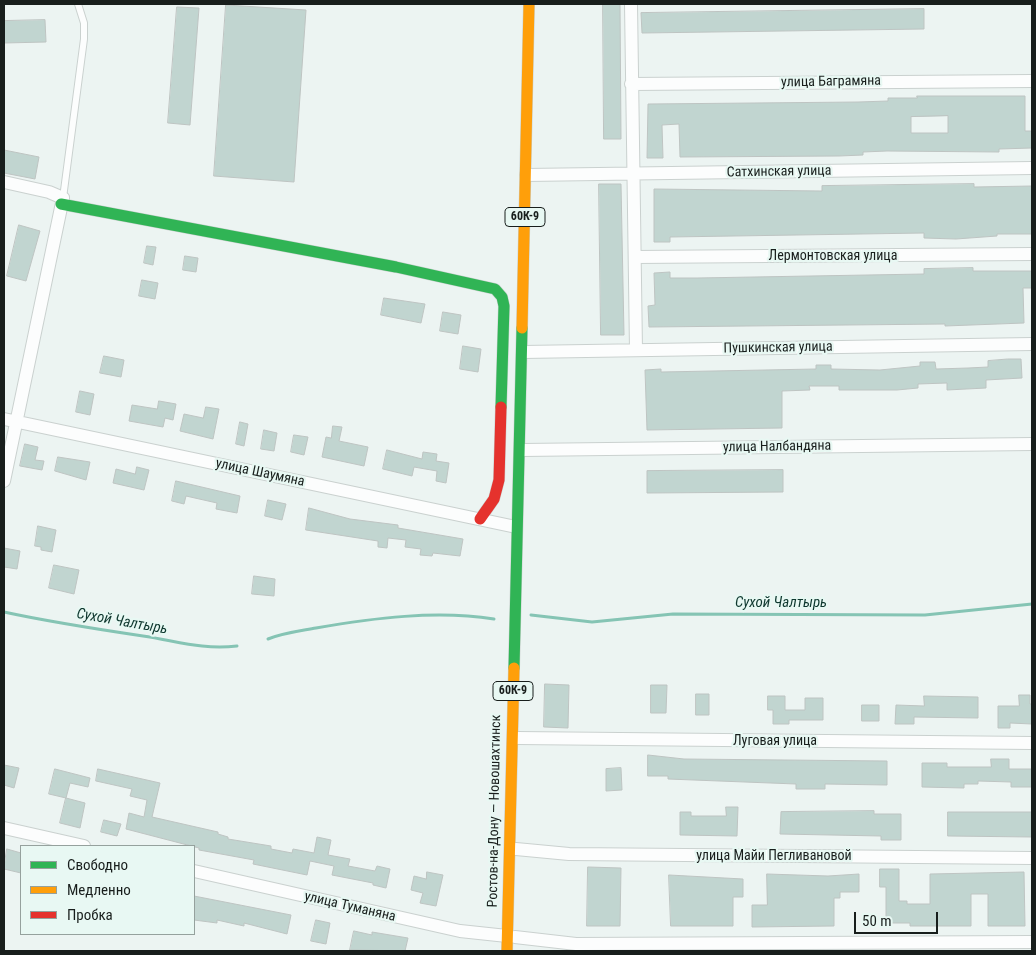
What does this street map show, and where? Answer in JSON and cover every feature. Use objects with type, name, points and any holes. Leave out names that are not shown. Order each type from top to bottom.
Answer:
[{"type":"main road","name":"Ростов-на-Дону — Новошахтинск","points":[[515,951],[511,936],[516,527],[523,352],[529,4]]},
{"type":"main road","points":[[62,201],[396,267],[495,289],[502,297],[504,306],[501,463],[497,491],[480,520]]},
{"type":"main road","name":"Ростов-на-Дону — Новошахтинск","points":[[507,951],[511,936],[516,849],[521,431]]},
{"type":"street","points":[[631,4],[636,350]]},
{"type":"street","name":"улица Баграмяна","points":[[631,84],[1032,81]]},
{"type":"street","name":"Сатхинская улица","points":[[526,175],[1032,168]]},
{"type":"street","points":[[4,182],[49,192],[62,201],[4,481]]},
{"type":"street","name":"Лермонтовская улица","points":[[635,257],[1032,254]]},
{"type":"street","name":"Пушкинская улица","points":[[523,352],[1032,344]]},
{"type":"street","name":"улица Шаумяна","points":[[4,419],[516,527]]},
{"type":"street","name":"улица Налбандяна","points":[[522,450],[1032,444]]},
{"type":"street","name":"Луговая улица","points":[[518,738],[1032,743]]},
{"type":"street","points":[[4,828],[80,845]]},
{"type":"street","name":"улица Майи Пегливановой","points":[[516,849],[569,854],[1032,858]]},
{"type":"street","name":"улица Туманяна","points":[[195,871],[460,931],[576,944],[1032,942]]},
{"type":"lane","points":[[62,201],[84,39],[84,23],[78,4]]},
{"type":"building","points":[[603,4],[620,4],[621,139],[604,139]]},
{"type":"building","points":[[226,5],[306,10],[294,182],[214,176]]},
{"type":"building","points":[[177,7],[199,8],[190,125],[168,123]]},
{"type":"building","points":[[924,9],[924,29],[642,33],[641,13]]},
{"type":"building","points":[[45,20],[46,42],[4,43],[4,21]]},
{"type":"building","points":[[917,96],[1025,96],[1025,131],[1032,131],[1032,148],[999,149],[999,152],[887,151],[839,156],[680,157],[679,124],[662,125],[663,158],[647,158],[648,104],[858,102],[888,101],[888,98],[917,98]],"holes":[[[948,116],[948,133],[911,133],[911,117]]]},
{"type":"building","points":[[4,150],[39,157],[35,179],[4,173]]},
{"type":"building","points":[[599,184],[621,184],[624,335],[601,335]]},
{"type":"building","points":[[974,184],[974,187],[1032,186],[1032,234],[997,234],[997,236],[956,239],[924,238],[924,233],[670,237],[670,242],[654,242],[654,189],[822,191],[822,186]]},
{"type":"building","points":[[19,225],[40,231],[26,281],[7,276]]},
{"type":"building","points":[[147,246],[156,247],[153,265],[144,263]]},
{"type":"building","points":[[185,256],[198,258],[196,272],[183,270]]},
{"type":"building","points":[[973,268],[973,271],[1032,271],[1032,288],[1023,288],[1024,323],[945,326],[945,324],[649,327],[648,306],[655,305],[654,273],[670,272],[670,278],[697,278],[924,274],[924,269]]},
{"type":"building","points":[[142,280],[158,283],[155,299],[139,296]]},
{"type":"building","points":[[384,298],[425,304],[421,323],[381,315]]},
{"type":"building","points":[[443,312],[461,315],[458,334],[440,331]]},
{"type":"building","points":[[463,346],[481,349],[478,372],[460,369]]},
{"type":"building","points":[[104,356],[124,360],[121,377],[100,373]]},
{"type":"building","points":[[1021,359],[1022,378],[986,380],[986,388],[947,390],[947,383],[918,384],[918,388],[897,390],[839,390],[839,386],[809,386],[810,390],[782,391],[782,428],[647,430],[645,370],[661,369],[661,372],[816,369],[816,365],[831,365],[831,369],[880,370],[920,366],[920,362],[935,362],[936,369],[988,367],[988,361]]},
{"type":"building","points":[[80,391],[94,394],[90,415],[76,412]]},
{"type":"building","points":[[159,401],[176,404],[173,420],[165,418],[163,427],[129,421],[132,405],[157,409]]},
{"type":"building","points":[[206,407],[219,409],[213,439],[180,431],[184,414],[203,418]]},
{"type":"building","points":[[240,422],[248,424],[244,446],[236,444]]},
{"type":"building","points":[[333,426],[342,427],[339,441],[368,447],[364,466],[322,457],[326,437],[331,438]]},
{"type":"building","points":[[264,430],[277,433],[274,451],[261,449]]},
{"type":"building","points":[[294,435],[308,437],[304,455],[291,452]]},
{"type":"building","points":[[25,444],[38,447],[35,460],[44,461],[42,470],[20,466]]},
{"type":"building","points":[[387,450],[422,459],[423,452],[437,454],[436,461],[449,463],[446,483],[436,481],[437,471],[414,467],[412,476],[383,469]]},
{"type":"building","points":[[58,457],[90,462],[86,480],[55,471]]},
{"type":"building","points":[[137,467],[149,470],[144,490],[113,483],[116,469],[135,474]]},
{"type":"building","points":[[783,470],[783,492],[647,493],[647,471]]},
{"type":"building","points":[[176,481],[240,496],[237,513],[216,509],[217,503],[186,496],[184,504],[172,501]]},
{"type":"building","points":[[268,500],[286,504],[282,520],[265,516]]},
{"type":"building","points":[[309,508],[350,519],[398,525],[398,528],[463,539],[460,556],[433,553],[432,556],[420,555],[421,549],[405,547],[406,540],[388,538],[387,548],[378,547],[378,541],[306,530]]},
{"type":"building","points":[[38,526],[56,530],[52,552],[41,550],[41,547],[35,546]]},
{"type":"building","points":[[4,548],[20,551],[17,569],[4,567]]},
{"type":"building","points":[[54,565],[79,570],[74,594],[49,588]]},
{"type":"building","points":[[254,576],[275,579],[274,596],[252,594]]},
{"type":"building","points":[[545,684],[569,685],[568,728],[544,727]]},
{"type":"building","points":[[651,685],[667,685],[666,713],[651,713]]},
{"type":"building","points":[[696,694],[709,694],[709,715],[696,715]]},
{"type":"building","points":[[1019,695],[1030,695],[1032,724],[1010,723],[1010,728],[998,728],[998,706],[1019,706]]},
{"type":"building","points":[[768,696],[785,696],[785,710],[805,710],[805,698],[823,698],[823,720],[789,720],[789,724],[773,724],[773,710],[768,710]]},
{"type":"building","points":[[924,696],[978,697],[978,718],[914,717],[914,724],[895,724],[896,705],[924,706]]},
{"type":"building","points":[[862,705],[879,705],[879,721],[862,721]]},
{"type":"building","points":[[648,755],[684,759],[887,761],[887,785],[825,784],[825,789],[796,789],[796,784],[668,779],[668,776],[648,776]]},
{"type":"building","points":[[991,759],[1009,759],[1009,769],[1032,769],[1032,787],[1011,787],[1011,782],[978,781],[978,784],[964,784],[964,788],[922,787],[922,763],[947,763],[947,767],[991,767]]},
{"type":"building","points":[[4,765],[19,768],[14,788],[4,785]]},
{"type":"building","points":[[621,768],[622,790],[606,791],[606,769]]},
{"type":"building","points":[[55,769],[90,778],[88,787],[70,783],[66,798],[49,794]]},
{"type":"building","points":[[98,769],[160,783],[152,817],[218,832],[218,834],[228,837],[228,839],[271,846],[271,849],[292,853],[293,849],[314,853],[317,837],[331,840],[328,855],[350,859],[348,866],[375,871],[377,866],[390,869],[386,888],[373,885],[373,883],[332,875],[334,866],[310,861],[307,875],[253,864],[254,860],[199,850],[195,845],[187,845],[126,829],[129,813],[144,817],[147,800],[130,796],[132,789],[96,781]]},
{"type":"building","points":[[66,798],[85,803],[80,828],[60,823]]},
{"type":"building","points":[[726,807],[738,807],[737,836],[680,835],[680,812],[691,812],[691,816],[726,816]]},
{"type":"building","points":[[874,811],[874,814],[901,814],[901,840],[881,840],[881,836],[780,834],[781,812]]},
{"type":"building","points":[[948,812],[1032,812],[1032,837],[948,836]]},
{"type":"building","points":[[104,820],[121,824],[117,836],[101,832]]},
{"type":"building","points":[[7,849],[20,853],[20,873],[4,869]]},
{"type":"building","points":[[588,867],[621,868],[620,926],[587,926]]},
{"type":"building","points":[[880,869],[899,869],[899,901],[907,901],[907,904],[930,904],[930,874],[1024,872],[1025,926],[988,926],[988,894],[971,894],[971,926],[910,926],[910,923],[886,923],[886,887],[880,887]]},
{"type":"building","points":[[427,872],[443,875],[436,906],[420,903],[423,893],[411,890],[414,876],[426,879]]},
{"type":"building","points":[[767,874],[828,876],[859,874],[859,892],[840,892],[840,898],[834,898],[834,926],[752,927],[752,905],[767,905]]},
{"type":"building","points":[[669,875],[743,879],[743,897],[733,897],[733,926],[671,926]]},
{"type":"building","points":[[195,896],[291,915],[287,934],[244,923],[244,926],[217,920],[217,923],[195,920]]},
{"type":"building","points":[[316,920],[330,923],[326,944],[311,941]]},
{"type":"building","points":[[354,931],[372,935],[372,932],[408,938],[405,951],[350,950]]},
{"type":"waterway","name":"Сухой Чалтырь","points":[[531,615],[592,622],[673,614],[925,615],[1032,604]]},
{"type":"waterway","name":"Сухой Чалтырь","points":[[4,612],[190,644],[212,647],[237,646]]},
{"type":"waterway","name":"Сухой Чалтырь","points":[[268,639],[292,632],[382,618],[450,615],[494,619]]},
{"type":"traffic: fast","points":[[61,204],[396,267],[495,289],[502,297],[504,306],[501,407]]},
{"type":"traffic: fast","points":[[514,668],[522,328]]},
{"type":"traffic: slow","points":[[522,328],[529,4]]},
{"type":"traffic: slow","points":[[507,951],[514,668]]},
{"type":"traffic: jam","points":[[480,519],[494,499],[499,480],[501,407]]}]
